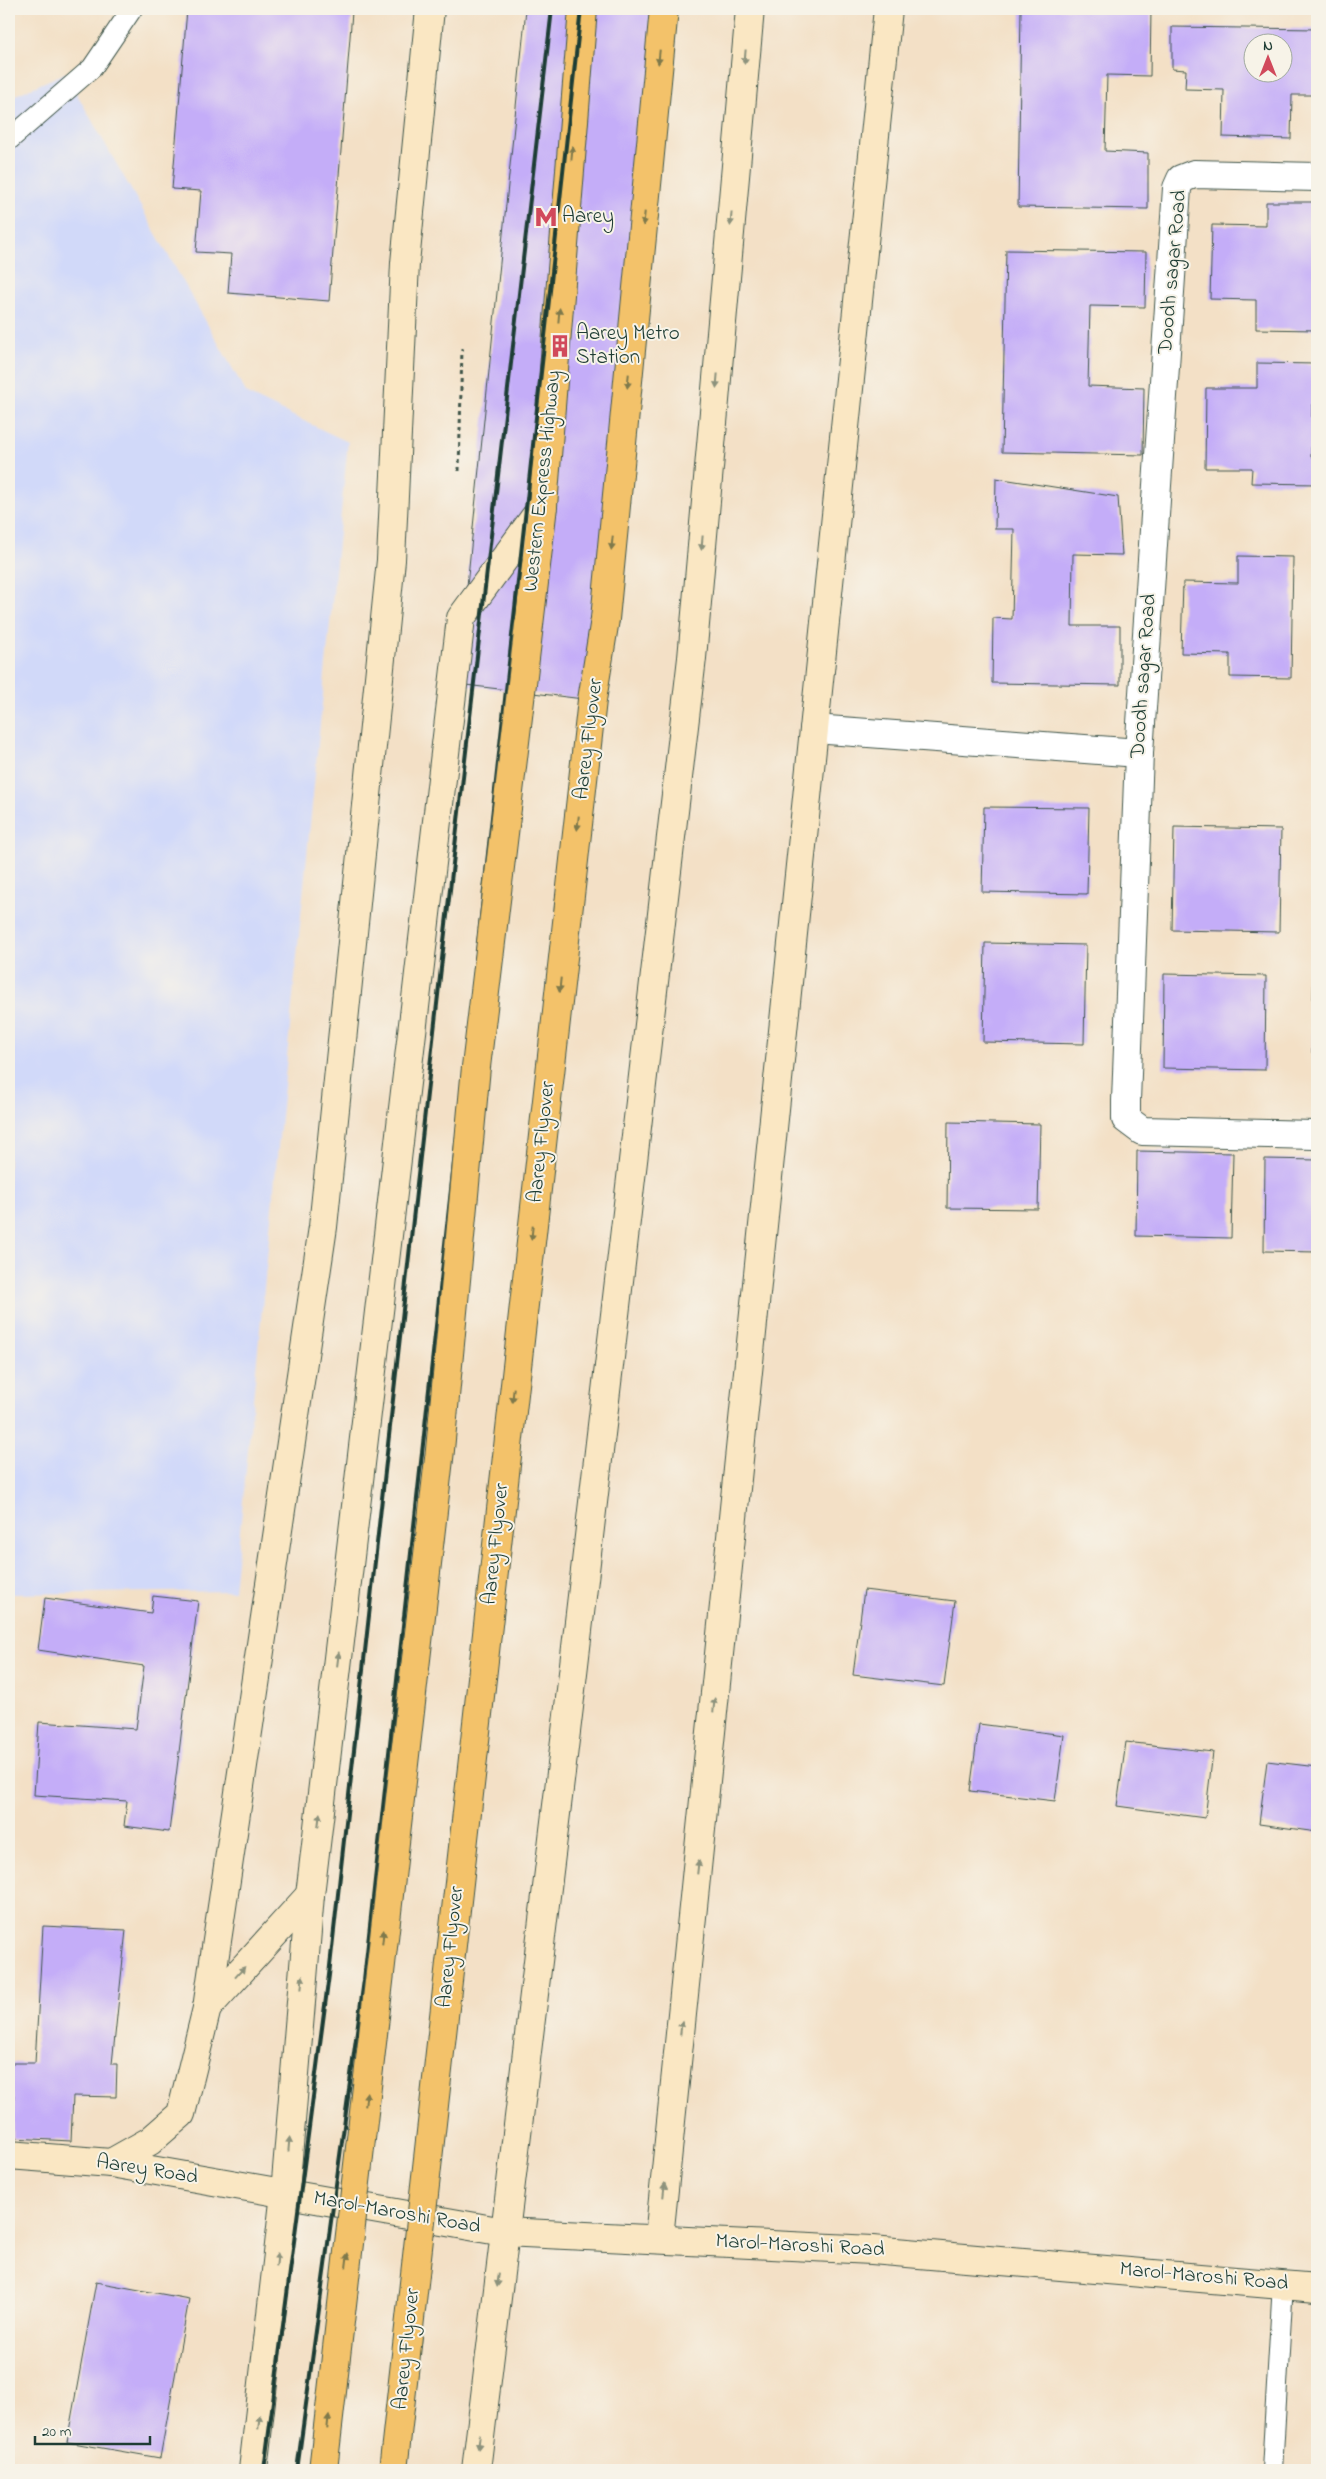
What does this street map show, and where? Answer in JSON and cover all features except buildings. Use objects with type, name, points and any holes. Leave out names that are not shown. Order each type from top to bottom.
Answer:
[{"type":"highway","name":"Western Express Highway","points":[[323,2470],[440,1450],[476,1067],[544,506],[583,9]]},
{"type":"highway","name":"Aarey Flyover","points":[[393,2470],[592,700],[605,619],[664,9]]},
{"type":"main road","points":[[111,2163],[150,2141],[181,2114],[207,2008],[323,1227],[391,560],[405,262],[430,9]]},
{"type":"main road","points":[[476,2470],[569,1707],[692,658],[750,9]]},
{"type":"main road","points":[[659,2238],[888,9]]},
{"type":"main road","points":[[253,2470],[285,2193],[310,1895],[461,618],[544,506]]},
{"type":"main road","points":[[207,2008],[310,1895]]},
{"type":"main road","name":"Aarey Road","points":[[9,2155],[111,2163],[285,2193]]},
{"type":"main road","name":"Marol-Maroshi Road","points":[[285,2193],[504,2232],[659,2238],[872,2250],[1283,2283],[1317,2288]]},
{"type":"street","name":"Doodh sagar Road","points":[[1314,1134],[1142,1131],[1126,1119],[1139,753],[1176,188],[1181,179],[1194,174],[1317,177]]},
{"type":"street","points":[[814,729],[1139,753]]},
{"type":"lane","points":[[9,140],[92,68],[132,9]]},
{"type":"lane","points":[[1272,2470],[1283,2283]]},
{"type":"path","points":[[459,472],[462,348]]},
{"type":"shaded area","points":[[65,73],[247,394],[348,442],[234,1591],[9,1594],[9,98]]},
{"type":"railway","points":[[264,2470],[329,1975],[443,950],[552,9]]},
{"type":"railway","points":[[297,2470],[364,1980],[581,9]]},
{"type":"place","name":"Aarey","points":[[546,217]]},
{"type":"place","name":"Aarey Metro Station","points":[[560,346]]}]
